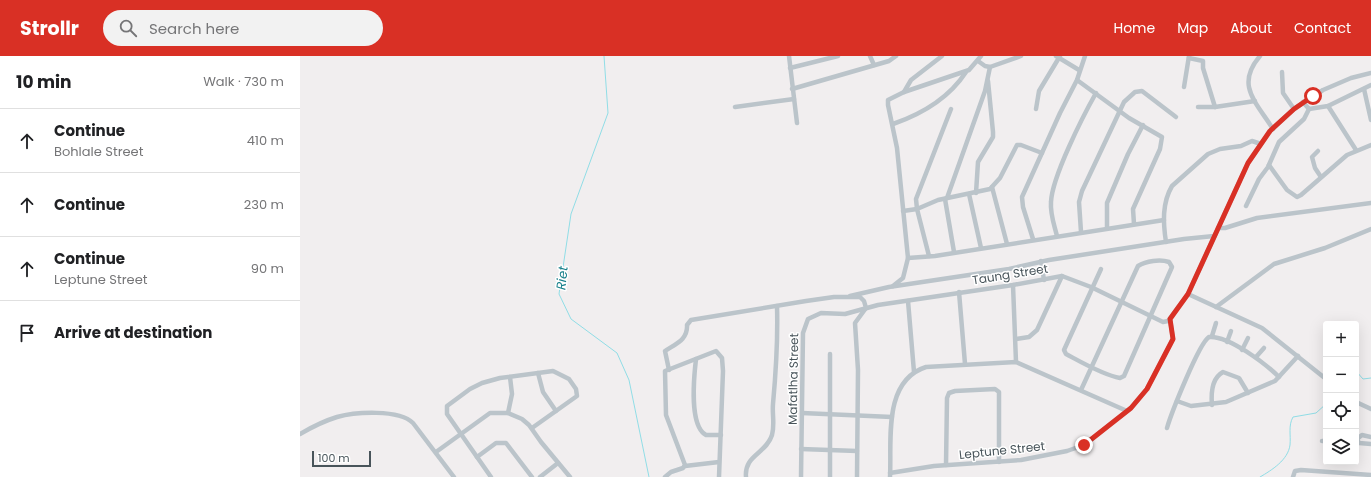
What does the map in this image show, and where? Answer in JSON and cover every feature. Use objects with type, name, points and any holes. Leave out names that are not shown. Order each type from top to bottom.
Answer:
[{"type":"street","points":[[789,56],[797,122]]},
{"type":"street","points":[[790,68],[838,56]]},
{"type":"street","points":[[870,56],[874,65]]},
{"type":"street","points":[[792,89],[889,61],[896,56]]},
{"type":"street","points":[[904,92],[911,80],[942,56]]},
{"type":"street","points":[[889,287],[903,278],[908,258],[897,148],[888,100],[904,92],[966,72],[971,69],[981,56]]},
{"type":"street","points":[[978,61],[985,66],[990,67],[1021,56]]},
{"type":"street","points":[[1033,239],[1023,207],[1022,197],[1077,80],[1079,70],[1085,56]]},
{"type":"street","points":[[1260,56],[1252,66],[1248,75],[1250,90],[1255,101],[1273,129]]},
{"type":"street","points":[[1036,109],[1040,91],[1058,57],[1079,70]]},
{"type":"street","points":[[1184,87],[1189,57],[1203,61],[1203,68],[1215,107]]},
{"type":"street","points":[[954,252],[946,199],[990,67]]},
{"type":"street","points":[[893,124],[912,117],[931,106],[958,84],[966,72]]},
{"type":"street","points":[[1282,72],[1284,93],[1294,109]]},
{"type":"street","points":[[1170,319],[1188,294],[1248,163],[1273,129],[1303,102],[1338,83],[1371,73]]},
{"type":"street","points":[[976,193],[978,162],[993,137],[987,79]]},
{"type":"street","points":[[1077,80],[1120,111],[1158,134],[1162,141],[1133,209],[1134,224]]},
{"type":"street","points":[[1309,109],[1328,106],[1371,85]]},
{"type":"street","points":[[1364,89],[1371,120]]},
{"type":"street","points":[[1081,232],[1079,202],[1082,191],[1127,99],[1135,92],[1140,91],[1176,117]]},
{"type":"street","points":[[1056,236],[1050,212],[1052,192],[1060,170],[1096,93]]},
{"type":"street","points":[[735,106],[794,99]]},
{"type":"street","points":[[1198,107],[1215,107],[1255,101]]},
{"type":"street","points":[[1303,102],[1309,109]]},
{"type":"street","points":[[1328,106],[1356,150]]},
{"type":"street","points":[[929,256],[917,209],[916,199],[951,109]]},
{"type":"street","points":[[1246,206],[1259,179],[1269,165],[1282,137],[1304,119],[1309,109]]},
{"type":"street","points":[[1107,228],[1107,203],[1128,154],[1143,125]]},
{"type":"street","points":[[1166,242],[1164,220],[1166,201],[1172,186],[1208,154],[1220,149],[1241,146],[1252,141],[1261,144]]},
{"type":"street","points":[[903,212],[946,199],[992,188],[1000,178],[1017,145],[1021,145],[1042,153]]},
{"type":"street","points":[[1269,165],[1287,190],[1297,197],[1347,155],[1371,145]]},
{"type":"street","points":[[1318,151],[1312,157],[1312,162],[1321,177]]},
{"type":"street","points":[[992,188],[1007,244]]},
{"type":"street","points":[[969,194],[981,248]]},
{"type":"street","points":[[1218,228],[1225,228],[1257,218],[1371,203]]},
{"type":"street","points":[[908,258],[1164,220]]},
{"type":"street","points":[[1216,307],[1274,264],[1318,250],[1371,229]]},
{"type":"street","points":[[669,370],[665,351],[684,337],[689,321],[777,306],[850,296],[889,287],[1009,269],[1041,261],[1214,236]]},
{"type":"street","points":[[1041,261],[1044,280]]},
{"type":"street","points":[[1081,390],[1091,366],[1138,266],[1144,262],[1167,261],[1171,265],[1172,270],[1123,377],[1117,378],[1091,366],[1066,354],[1064,350],[1100,269]]},
{"type":"street","points":[[1016,339],[1029,337],[1037,330],[1062,276]]},
{"type":"street","name":"Taung Street","points":[[866,308],[878,304],[1013,285],[1062,276],[1091,287],[1165,322],[1170,319]]},
{"type":"street","points":[[1013,285],[1016,362]]},
{"type":"street","points":[[959,292],[965,364]]},
{"type":"street","points":[[1188,294],[1262,328],[1323,377]]},
{"type":"street","points":[[850,296],[863,299],[866,308],[855,323],[858,415],[857,477]]},
{"type":"street","points":[[908,300],[914,372]]},
{"type":"street","points":[[746,477],[746,469],[749,461],[768,445],[774,425],[773,410],[778,333],[777,306]]},
{"type":"street","name":"Mafatlha Street","points":[[801,477],[803,333],[805,323],[811,317],[821,313],[845,314],[866,308]]},
{"type":"street","name":"Leptune Street","points":[[890,475],[946,465],[1028,459],[1078,448],[1090,441],[1127,410],[1147,389],[1166,354],[1173,335],[1170,319]]},
{"type":"street","points":[[1167,428],[1177,401],[1203,344],[1206,339],[1212,336],[1216,323]]},
{"type":"street","points":[[1227,342],[1232,331]]},
{"type":"street","points":[[1212,336],[1256,357],[1279,377]]},
{"type":"street","points":[[1242,350],[1248,338]]},
{"type":"street","points":[[1256,357],[1264,348]]},
{"type":"street","points":[[685,466],[666,415],[665,372],[716,351],[722,358],[719,477]]},
{"type":"street","points":[[830,354],[830,477]]},
{"type":"street","points":[[1177,401],[1191,406],[1212,405],[1226,402],[1272,383],[1298,356]]},
{"type":"street","points":[[696,360],[694,408],[698,427],[706,435],[721,435]]},
{"type":"street","points":[[890,475],[892,417],[897,395],[914,372],[926,367],[1016,362],[1127,410]]},
{"type":"street","points":[[491,477],[447,414],[447,406],[476,386],[494,380],[556,371],[567,377],[576,388],[577,396],[532,428]]},
{"type":"street","points":[[1212,405],[1213,387],[1218,375],[1223,372],[1228,372],[1241,379],[1248,393]]},
{"type":"street","points":[[538,373],[543,392],[556,411]]},
{"type":"street","points":[[508,413],[512,394],[510,377]]},
{"type":"street","points":[[946,465],[947,398],[950,393],[955,391],[994,389],[999,392],[999,462]]},
{"type":"street","points":[[1359,403],[1371,409]]},
{"type":"street","points":[[436,452],[490,413],[508,413],[522,419],[532,428],[570,477]]},
{"type":"street","points":[[802,413],[892,417]]},
{"type":"street","points":[[300,434],[318,424],[342,416],[394,414],[411,421],[436,452],[451,476]]},
{"type":"street","points":[[1359,437],[1371,437]]},
{"type":"street","points":[[1359,442],[1371,444]]},
{"type":"street","points":[[477,457],[496,443],[506,443],[532,477]]},
{"type":"street","points":[[801,449],[857,451]]},
{"type":"street","points":[[665,477],[668,473],[685,466],[719,462]]},
{"type":"street","points":[[540,477],[558,463]]},
{"type":"street","points":[[1293,477],[1296,471],[1301,470],[1371,475]]},
{"type":"waterway","name":"Riet","points":[[604,56],[608,113],[571,214],[559,294],[571,319],[617,353],[629,380],[649,477]]},
{"type":"waterway","points":[[1359,374],[1363,379],[1371,378]]},
{"type":"waterway","points":[[1260,477],[1283,460],[1289,450],[1290,427],[1293,417],[1316,413],[1323,407]]},
{"type":"route","points":[[1084,445],[1131,408],[1147,389],[1173,339],[1170,319],[1188,294],[1248,163],[1270,131],[1285,116],[1313,96]]}]
